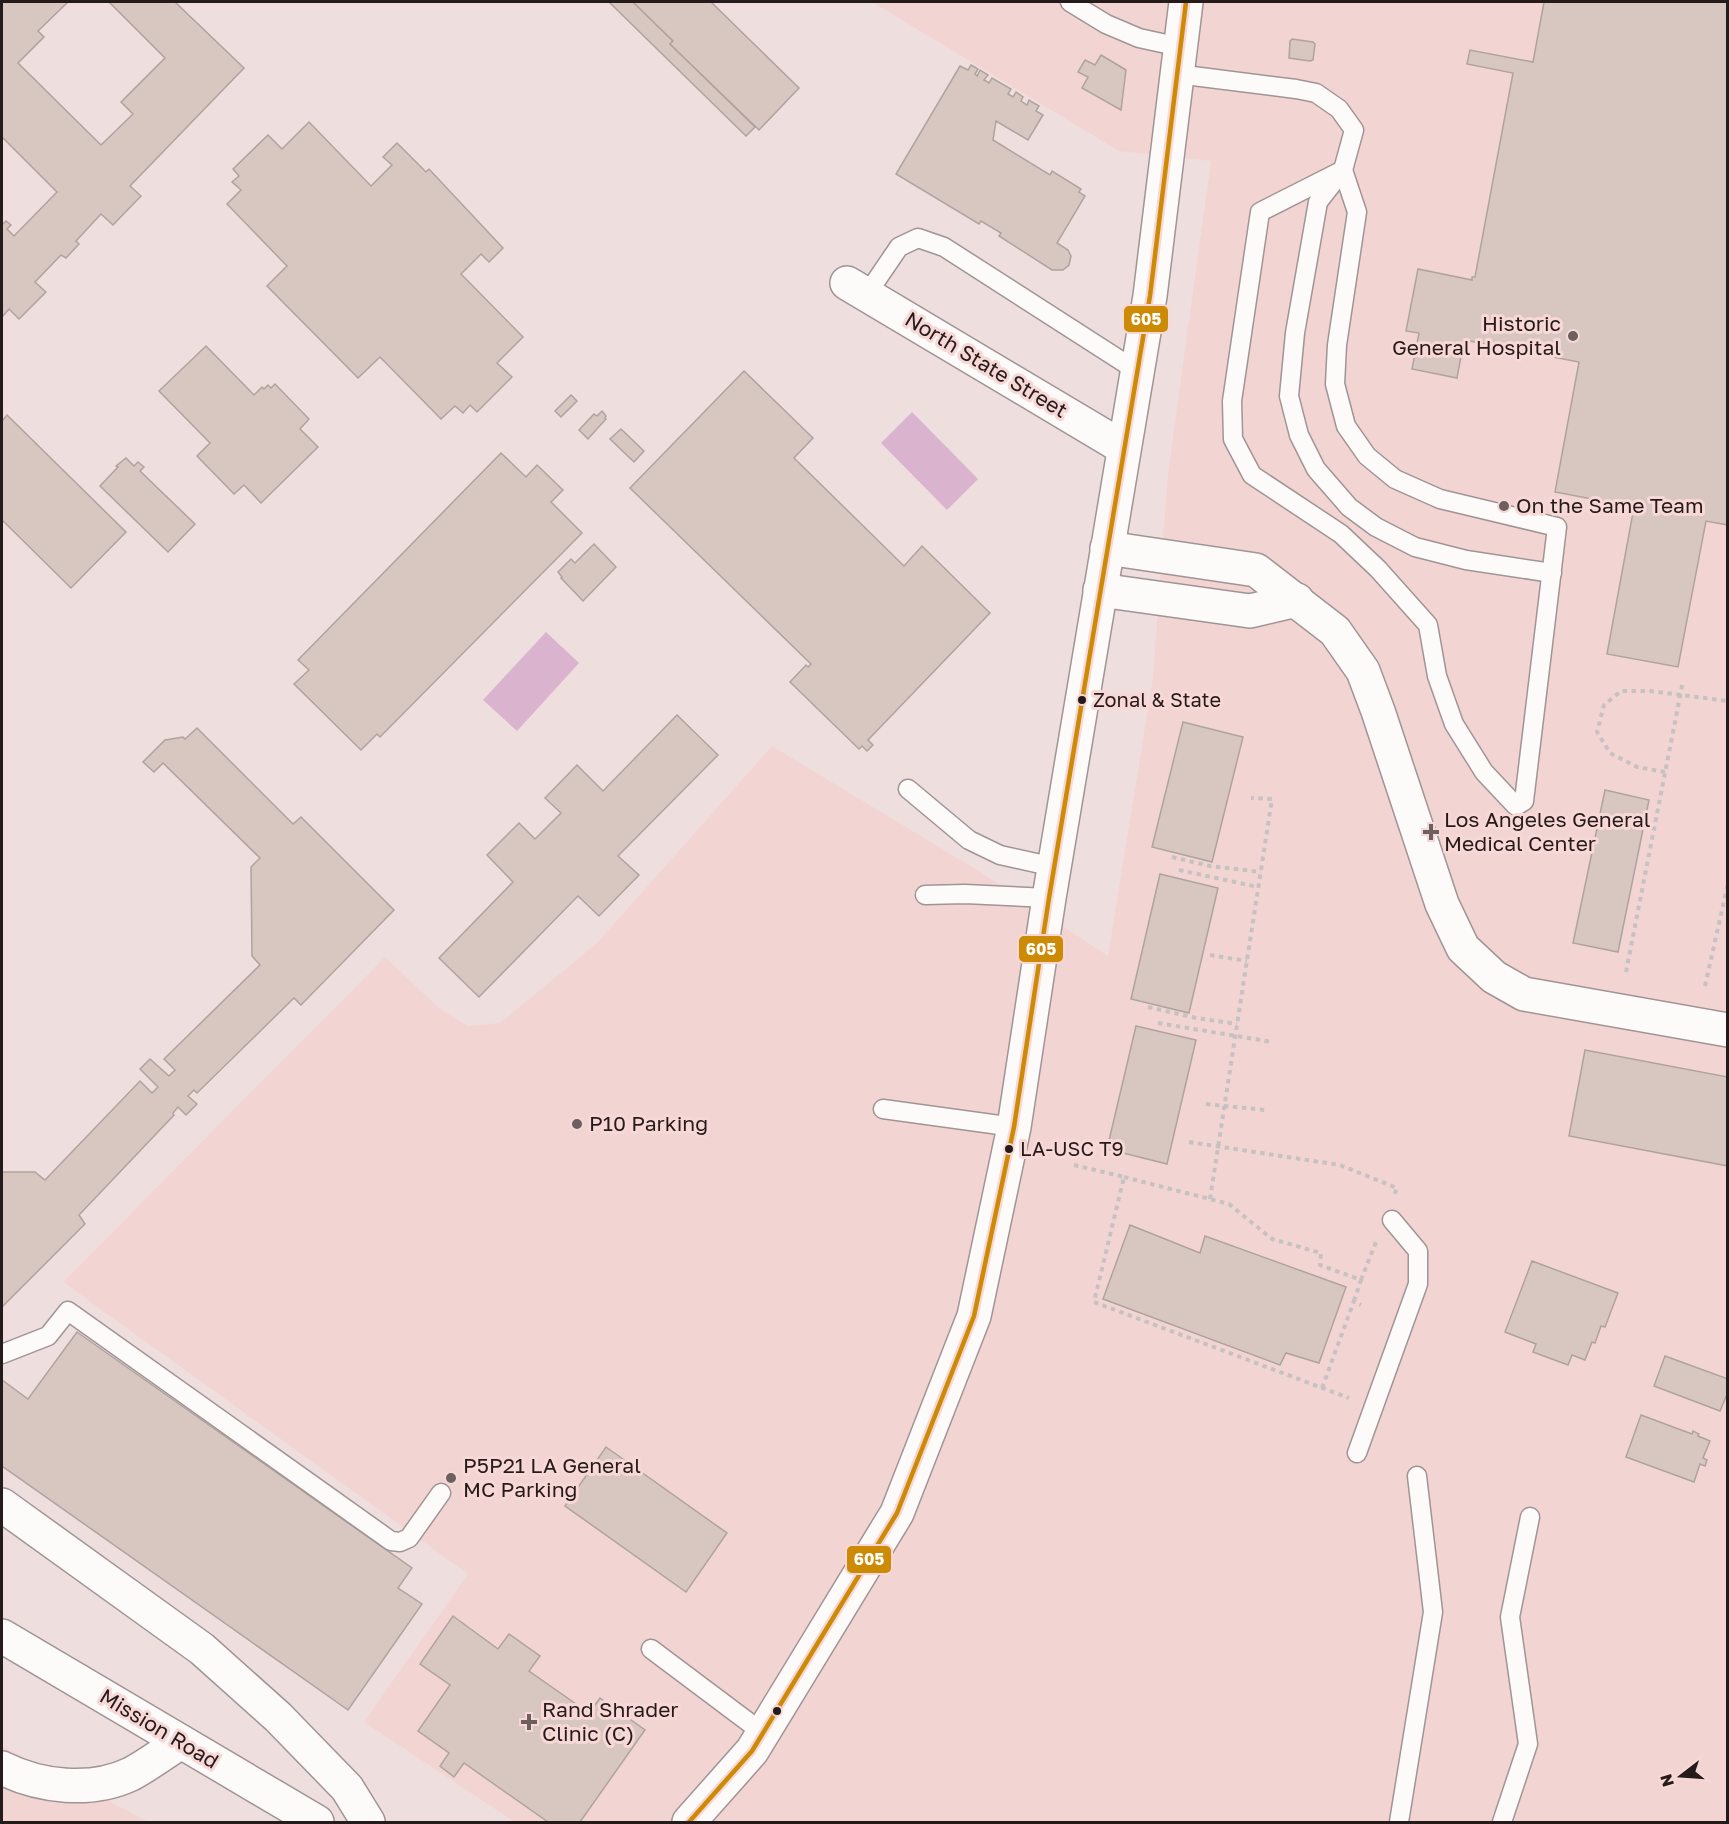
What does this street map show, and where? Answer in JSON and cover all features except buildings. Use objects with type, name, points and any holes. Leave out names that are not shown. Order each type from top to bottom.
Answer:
[{"type":"street","points":[[688,1822],[752,1751],[897,1513],[974,1316],[1014,1127],[1052,883],[1150,296],[1186,2]]},
{"type":"street","name":"North State Street","points":[[857,289],[1124,448]]},
{"type":"street","points":[[1107,549],[1256,570],[1335,631],[1363,671],[1442,904],[1463,948],[1494,977],[1524,994],[1728,1030]]},
{"type":"street","points":[[1100,590],[1250,611],[1297,600]]},
{"type":"street","points":[[2,1505],[202,1648],[278,1718],[347,1788],[368,1822]]},
{"type":"street","name":"Mission Road","points":[[2,1635],[317,1822]]},
{"type":"street","points":[[2,1768],[20,1777],[61,1785],[96,1785],[130,1774],[181,1742]]},
{"type":"lane","points":[[1070,2],[1106,24],[1179,60],[1316,93],[1339,109],[1354,130],[1343,170],[1318,202],[1295,333],[1289,396],[1299,435],[1316,469],[1349,507],[1376,527],[1415,547],[1466,560],[1552,573]]},
{"type":"lane","points":[[1343,170],[1357,212],[1337,345],[1335,384],[1346,426],[1367,456],[1395,479],[1440,499],[1557,527],[1524,801],[1516,806],[1484,772],[1454,724],[1437,676],[1428,625],[1378,569],[1341,534],[1252,475],[1233,439],[1232,401],[1260,212],[1343,170]]},
{"type":"lane","points":[[857,289],[899,247],[918,238],[944,247],[1137,371]]},
{"type":"lane","points":[[908,789],[969,840],[1052,883]]},
{"type":"lane","points":[[925,895],[965,894],[1052,883]]},
{"type":"lane","points":[[883,1109],[1014,1127]]},
{"type":"lane","points":[[1357,1453],[1419,1284],[1418,1251],[1392,1220]]},
{"type":"lane","points":[[2,1354],[48,1336],[68,1311],[391,1541],[400,1542],[409,1538],[441,1493]]},
{"type":"lane","points":[[1399,1822],[1433,1612],[1417,1476]]},
{"type":"lane","points":[[1506,1821],[1528,1744],[1510,1617],[1530,1517]]},
{"type":"lane","points":[[651,1649],[763,1733]]},
{"type":"path","points":[[1626,972],[1683,681]]},
{"type":"path","points":[[1665,772],[1637,767],[1610,753],[1597,732],[1604,705],[1621,691],[1650,691],[1728,701]]},
{"type":"path","points":[[1210,1199],[1272,799],[1251,798]]},
{"type":"path","points":[[1172,857],[1210,866],[1261,872]]},
{"type":"path","points":[[1179,870],[1258,887]]},
{"type":"path","points":[[1705,986],[1728,883]]},
{"type":"path","points":[[1210,955],[1247,961]]},
{"type":"path","points":[[1148,1007],[1237,1024]]},
{"type":"path","points":[[1158,1023],[1272,1042]]},
{"type":"path","points":[[1206,1104],[1265,1110]]},
{"type":"path","points":[[1190,1142],[1340,1164],[1397,1188]]},
{"type":"path","points":[[1074,1165],[1229,1204],[1272,1239],[1321,1253],[1320,1265],[1361,1280],[1322,1388]]},
{"type":"path","points":[[1124,1178],[1094,1302],[1356,1400]]},
{"type":"path","points":[[1354,1301],[1361,1305]]},
{"type":"shaded area","name":"Los Angeles General Medical Center","points":[[872,2],[1727,2],[1727,1822],[515,1822],[364,1722],[468,1574],[63,1282],[385,957],[440,1009],[468,1026],[500,1023],[597,943],[772,746],[990,878],[1108,956],[1153,678],[1168,474],[1211,161],[1119,151]]},
{"type":"shaded area","points":[[912,412],[978,479],[947,510],[881,443]]},
{"type":"shaded area","points":[[546,632],[579,663],[517,731],[483,700]]},
{"type":"shaded area","points":[[2,1746],[149,1822],[2,1822]]},
{"type":"transit line","name":"605","points":[[689,1822],[752,1751],[897,1513],[974,1316],[1014,1127],[1049,898],[1150,296],[1186,2]]},
{"type":"place","name":"Historic General Hospital","points":[[1573,336]]},
{"type":"place","name":"On the Same Team","points":[[1504,506]]},
{"type":"place","name":"Zonal & State","points":[[1082,700]]},
{"type":"place","name":"Los Angeles General Medical Center","points":[[1431,832]]},
{"type":"place","name":"P10 Parking","points":[[577,1124]]},
{"type":"place","name":"LA-USC T9","points":[[1009,1149]]},
{"type":"place","name":"P5P21 LA General MC Parking","points":[[451,1478]]},
{"type":"place","name":"Rand Shrader Clinic (C)","points":[[529,1722]]}]
